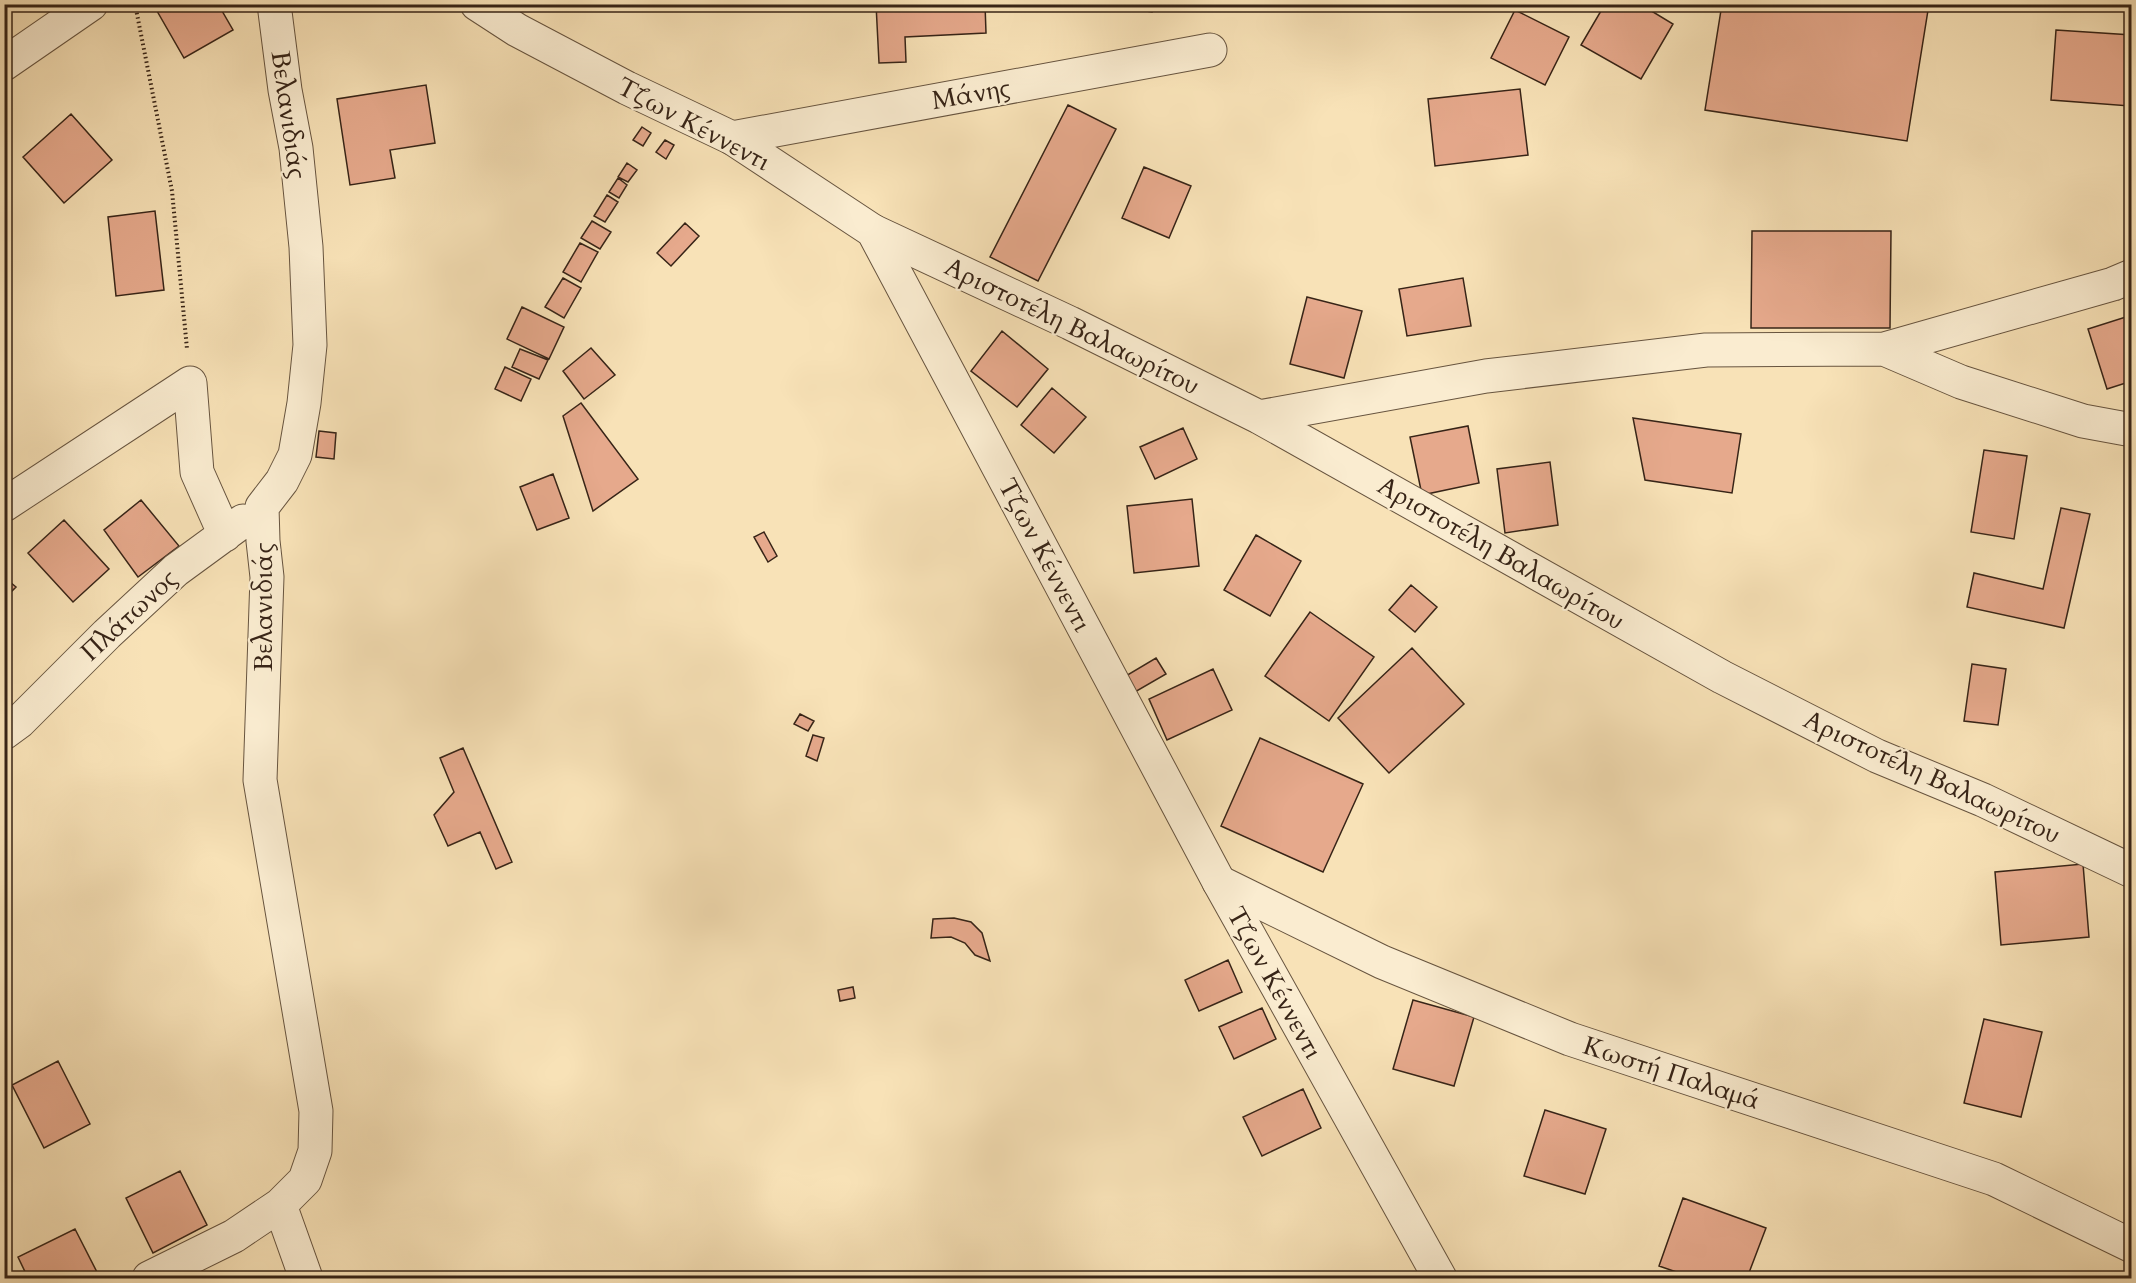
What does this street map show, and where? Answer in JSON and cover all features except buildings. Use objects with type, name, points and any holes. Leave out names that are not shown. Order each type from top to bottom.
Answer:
[{"type":"street","points":[[4,64],[91,4]]},
{"type":"street","name":"Βελανιδιάς","points":[[149,1278],[234,1236],[280,1205],[305,1180],[315,1151],[316,1111],[260,780],[267,577],[262,507],[282,481],[295,455],[310,345],[306,247],[296,148],[285,90],[274,4]]},
{"type":"street","name":"Τζων Κέννεντι","points":[[477,4],[547,46],[627,88],[732,138],[873,231],[1219,882],[1440,1278]]},
{"type":"street","name":"Μάνης","points":[[732,138],[1210,50]]},
{"type":"street","name":"Αριστοτέλη Βαλαωρίτου","points":[[873,231],[1070,323],[1259,417],[1732,682],[1877,756],[1983,800],[2132,871]]},
{"type":"street","points":[[1259,417],[1486,376],[1706,350],[1884,349],[2113,284],[2132,276]]},
{"type":"street","points":[[1884,349],[1961,382],[2083,421],[2132,430]]},
{"type":"street","points":[[4,505],[190,383],[197,472],[225,535]]},
{"type":"street","name":"Πλάτωνος","points":[[4,733],[19,722],[106,634],[176,570],[262,507]]},
{"type":"street","name":"Κωστή Παλαμά","points":[[1219,882],[1382,962],[1570,1040],[1994,1179],[2132,1246]]},
{"type":"street","points":[[280,1205],[306,1278]]},
{"type":"path","points":[[135,4],[172,191],[190,383]]}]
